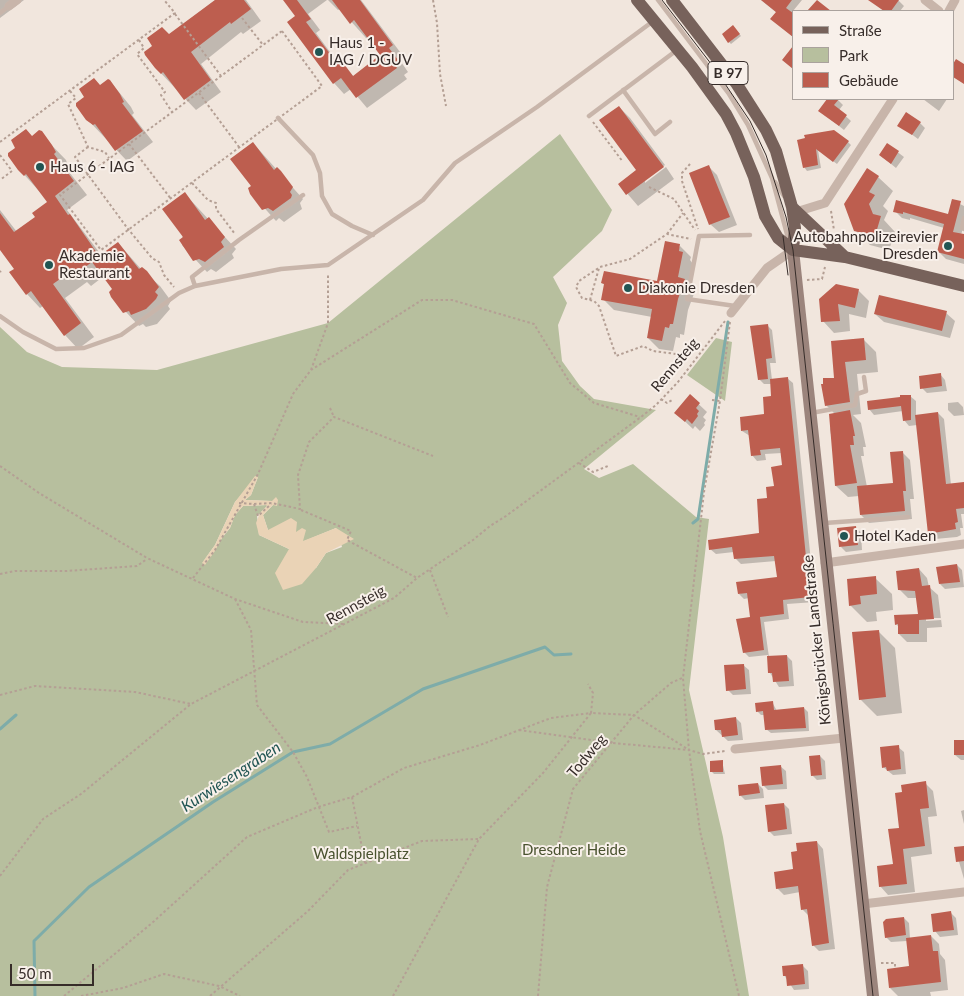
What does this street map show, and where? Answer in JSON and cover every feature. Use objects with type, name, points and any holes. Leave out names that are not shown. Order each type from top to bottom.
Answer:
[{"type":"main road","name":"B 97","points":[[637,0],[678,49],[726,114],[754,177],[765,216],[778,238],[793,250]]},
{"type":"main road","name":"B 97","points":[[672,0],[736,84],[766,130],[776,151],[795,209],[793,250]]},
{"type":"main road","points":[[795,209],[845,257]]},
{"type":"main road","points":[[793,250],[845,257],[964,286]]},
{"type":"main road","name":"Königsbrücker Landstraße","points":[[793,250],[825,563],[873,996]]},
{"type":"street","points":[[9,6],[16,0]]},
{"type":"street","points":[[925,0],[938,10]]},
{"type":"street","points":[[795,209],[825,203],[892,100]]},
{"type":"street","points":[[733,313],[767,268],[793,250]]},
{"type":"street","points":[[825,563],[964,544]]},
{"type":"street","points":[[735,749],[844,738]]},
{"type":"street","points":[[862,904],[964,892]]},
{"type":"lane","points":[[658,0],[739,109],[772,178],[795,209]]},
{"type":"lane","points":[[0,12],[9,6]]},
{"type":"lane","points":[[0,316],[24,332],[56,349],[84,348],[121,334],[179,293],[195,286],[281,269],[328,265],[423,200],[455,163],[537,107],[653,21]]},
{"type":"lane","points":[[588,116],[678,49]]},
{"type":"lane","points":[[623,90],[655,134],[670,122]]},
{"type":"lane","points":[[278,118],[313,155],[320,173],[322,196],[332,214],[352,226],[373,235]]},
{"type":"lane","points":[[772,178],[788,240],[793,250]]},
{"type":"lane","points":[[195,286],[192,277],[239,240],[303,196]]},
{"type":"lane","points":[[964,218],[962,228],[964,228]]},
{"type":"lane","points":[[733,313],[687,298],[699,237],[750,235]]},
{"type":"lane","points":[[809,413],[855,405],[857,394],[866,392],[864,377]]},
{"type":"lane","points":[[821,523],[908,516]]},
{"type":"path","points":[[164,0],[221,76]]},
{"type":"path","points":[[433,0],[440,74],[446,106]]},
{"type":"path","points":[[0,142],[174,14]]},
{"type":"path","points":[[242,18],[263,45]]},
{"type":"path","points":[[282,31],[322,86],[101,250],[60,196],[87,174],[221,76],[282,31]]},
{"type":"path","points":[[138,40],[144,48],[137,54],[166,92],[161,95],[172,112]]},
{"type":"path","points":[[70,91],[76,98],[68,104],[88,148]]},
{"type":"path","points":[[198,92],[239,147]]},
{"type":"path","points":[[588,116],[623,162]]},
{"type":"path","points":[[129,144],[171,199]]},
{"type":"path","points":[[109,158],[105,152],[88,148],[75,157],[128,230],[152,258],[159,262],[170,282]]},
{"type":"path","points":[[0,155],[12,171],[0,180]]},
{"type":"path","points":[[690,164],[682,173],[682,181],[699,237]]},
{"type":"path","points":[[192,183],[208,200],[216,203],[216,210],[229,227]]},
{"type":"path","points":[[648,187],[674,198],[699,237]]},
{"type":"path","points":[[676,354],[653,351],[643,346],[626,354],[616,356],[599,306],[590,300],[582,298],[576,287],[579,282],[600,267],[630,259],[667,234],[683,213]]},
{"type":"path","points":[[667,234],[699,237]]},
{"type":"path","points":[[796,281],[822,279],[826,262]]},
{"type":"path","points":[[193,578],[214,550],[266,456],[293,394],[311,370],[328,323],[328,265]]},
{"type":"path","points":[[590,300],[600,267]]},
{"type":"path","points":[[311,370],[422,300],[452,300],[534,324],[570,383],[594,403],[641,417]]},
{"type":"path","points":[[733,313],[704,492],[683,678],[689,750],[700,831],[739,996]]},
{"type":"path","name":"Rennsteig","points":[[0,876],[43,819],[81,794],[191,704],[348,624],[394,598],[416,578],[430,570],[641,417],[662,400],[733,313]]},
{"type":"path","points":[[662,400],[667,403],[672,400]]},
{"type":"path","points":[[712,400],[718,401]]},
{"type":"path","points":[[330,408],[334,417],[433,456]]},
{"type":"path","points":[[300,509],[298,475],[309,442],[334,417]]},
{"type":"path","points":[[578,463],[592,472],[608,466]]},
{"type":"path","points":[[0,466],[39,494],[147,558],[236,599],[303,622],[348,624]]},
{"type":"path","points":[[240,503],[272,503],[300,509],[351,531],[347,540],[416,578]]},
{"type":"path","points":[[254,504],[258,516],[272,503]]},
{"type":"path","points":[[0,574],[15,571],[66,571],[137,566],[147,558]]},
{"type":"path","points":[[430,570],[448,617]]},
{"type":"path","points":[[236,599],[252,630],[253,671],[257,705],[293,752],[307,777],[328,832],[357,826]]},
{"type":"path","name":"Todweg","points":[[538,996],[547,887],[573,789],[613,743],[634,715],[671,683],[683,678]]},
{"type":"path","points":[[393,996],[479,839],[543,773],[591,713],[593,693],[588,684]]},
{"type":"path","points":[[0,695],[35,686],[135,692],[191,704]]},
{"type":"path","points":[[64,996],[152,923],[247,837],[318,807],[352,797],[404,768],[480,745],[551,718],[591,713],[634,715],[689,750]]},
{"type":"path","points":[[518,730],[613,743],[689,750],[702,754],[735,749]]},
{"type":"path","points":[[352,797],[365,863]]},
{"type":"path","points":[[210,996],[219,986],[308,911],[348,870],[422,840],[479,839]]},
{"type":"path","points":[[869,964],[895,963],[895,967]]},
{"type":"path","points":[[81,996],[123,988],[164,974],[219,986],[240,996]]},
{"type":"green space","name":"Dresdner Heide","points":[[560,134],[612,210],[602,231],[553,277],[567,303],[558,325],[562,361],[580,386],[594,399],[656,410],[584,469],[599,478],[633,464],[696,517],[709,519],[689,690],[723,837],[749,996],[0,996],[0,327],[27,352],[62,367],[157,370],[328,323]],"holes":[[[258,477],[251,495],[245,500],[272,501],[273,505],[263,515],[268,530],[296,533],[302,542],[336,528],[342,547],[326,553],[316,568],[289,549],[259,535],[257,516],[268,505],[243,506],[235,515],[230,528],[202,563],[215,545],[235,502]]]},
{"type":"green space","points":[[716,338],[732,342],[725,401],[687,375]]},
{"type":"sand","points":[[255,476],[258,477],[251,495],[245,500],[272,501],[276,497],[278,500],[277,506],[273,505],[263,515],[268,530],[291,518],[297,522],[296,532],[302,528],[306,530],[303,541],[336,528],[354,539],[326,553],[302,584],[283,590],[275,573],[289,549],[259,535],[256,523],[266,505],[243,506],[235,515],[230,528],[205,565],[202,563],[215,545],[235,502]]},
{"type":"building","points":[[215,0],[244,0],[251,9],[231,24],[230,22],[191,52],[211,80],[184,100],[163,72],[161,74],[145,55],[144,52],[152,46],[147,38],[162,27],[169,34]]},
{"type":"building","name":"Haus 1 - IAG / DGUV","points":[[283,0],[297,0],[311,19],[306,22],[337,63],[341,60],[353,76],[380,55],[354,20],[350,24],[332,0],[360,0],[393,45],[389,48],[398,60],[394,63],[397,68],[356,98],[341,78],[333,84],[287,22],[295,16]]},
{"type":"building","points":[[761,0],[792,0],[786,8],[792,12],[792,36],[770,19],[776,12]]},
{"type":"building","points":[[817,0],[830,10],[808,10]]},
{"type":"building","points":[[868,0],[899,0],[892,10],[883,10]]},
{"type":"building","points":[[733,25],[740,34],[728,43],[722,34]]},
{"type":"building","points":[[792,47],[792,68],[782,60]]},
{"type":"building","points":[[956,59],[964,64],[964,84],[954,78],[954,62]]},
{"type":"building","points":[[94,78],[100,85],[108,79],[110,80],[120,94],[124,102],[122,103],[143,131],[115,151],[95,124],[93,125],[86,120],[76,106],[76,103],[84,97],[79,89]]},
{"type":"building","points":[[826,100],[838,100],[834,105],[847,115],[839,126],[818,111]]},
{"type":"building","points":[[619,106],[664,167],[626,195],[618,184],[636,170],[599,120]]},
{"type":"building","points":[[906,112],[921,122],[912,135],[897,126]]},
{"type":"building","points":[[26,129],[32,136],[39,130],[42,131],[56,152],[54,154],[74,181],[55,196],[99,256],[118,242],[139,269],[142,267],[147,271],[159,287],[155,292],[158,295],[156,299],[146,309],[131,315],[129,311],[123,313],[111,297],[109,292],[112,289],[92,262],[77,273],[74,269],[53,284],[81,323],[64,336],[31,291],[26,295],[9,272],[14,269],[0,250],[0,213],[14,232],[35,217],[32,213],[47,202],[26,174],[24,176],[8,156],[8,153],[15,148],[11,140]]},
{"type":"building","points":[[834,130],[849,141],[833,162],[816,149],[818,165],[803,168],[797,140],[805,138],[804,135]]},
{"type":"building","points":[[253,142],[274,170],[277,167],[293,187],[290,192],[291,198],[273,211],[268,208],[262,210],[250,194],[248,188],[251,186],[230,159]]},
{"type":"building","points":[[887,143],[899,151],[891,164],[879,155]]},
{"type":"building","points":[[709,165],[730,217],[709,225],[689,173]]},
{"type":"building","points":[[867,168],[879,176],[869,192],[875,195],[869,204],[873,214],[881,216],[875,236],[854,231],[844,204]]},
{"type":"building","points":[[185,192],[205,220],[209,217],[225,237],[221,242],[224,247],[205,262],[199,259],[193,261],[179,240],[183,237],[162,209]]},
{"type":"building","points":[[952,199],[961,201],[953,232],[964,234],[964,259],[937,252],[944,224],[903,212],[903,214],[893,212],[896,200],[948,214]]},
{"type":"building","name":"Diakonie Dresden","points":[[665,241],[680,244],[679,251],[683,252],[678,277],[685,279],[678,299],[673,324],[670,324],[669,328],[665,327],[662,341],[647,338],[652,309],[601,300],[604,284],[601,283],[604,271],[657,281]]},
{"type":"building","points":[[836,284],[859,289],[855,308],[838,304],[840,321],[821,322],[819,299]]},
{"type":"building","points":[[879,295],[947,311],[942,331],[874,314]]},
{"type":"building","points":[[768,324],[772,358],[766,359],[768,379],[758,380],[750,326]]},
{"type":"building","points":[[864,338],[866,360],[845,362],[850,402],[825,406],[821,384],[823,384],[823,378],[834,378],[831,341]]},
{"type":"building","points":[[941,373],[942,386],[920,389],[919,376]]},
{"type":"building","points":[[788,377],[810,597],[783,600],[784,614],[760,617],[764,650],[743,653],[736,619],[750,617],[747,593],[738,594],[736,582],[777,577],[774,556],[734,559],[732,547],[709,550],[708,540],[759,533],[757,499],[767,498],[766,487],[774,486],[771,467],[782,465],[780,448],[760,450],[761,455],[751,456],[748,430],[741,431],[740,417],[764,414],[763,397],[771,396],[770,379]]},
{"type":"building","points":[[690,394],[700,403],[696,408],[699,411],[698,416],[692,424],[687,419],[685,422],[674,413]]},
{"type":"building","points":[[900,395],[911,395],[911,420],[903,421],[901,406],[868,410],[867,401],[900,397]]},
{"type":"building","points":[[850,410],[855,436],[853,436],[854,445],[850,445],[857,483],[835,486],[829,414]]},
{"type":"building","points":[[938,412],[946,484],[964,482],[964,508],[956,509],[958,522],[955,523],[956,529],[928,534],[915,415]]},
{"type":"building","points":[[903,451],[906,491],[903,491],[905,511],[860,515],[857,486],[893,483],[890,452]]},
{"type":"building","points":[[856,526],[858,545],[839,547],[837,528]]},
{"type":"building","points":[[957,564],[960,582],[939,584],[936,567]]},
{"type":"building","points":[[919,568],[922,586],[930,585],[934,619],[919,620],[919,634],[898,634],[898,624],[895,625],[894,615],[918,614],[915,591],[898,590],[896,571]]},
{"type":"building","points":[[876,576],[877,594],[860,596],[861,604],[849,606],[847,579]]},
{"type":"building","points":[[879,630],[886,697],[859,700],[852,632]]},
{"type":"building","points":[[787,655],[789,681],[773,682],[772,673],[768,673],[767,656]]},
{"type":"building","points":[[744,664],[746,689],[726,691],[724,665]]},
{"type":"building","points":[[773,701],[774,710],[804,707],[806,728],[765,730],[763,711],[756,712],[755,703]]},
{"type":"building","points":[[736,717],[738,735],[722,737],[721,730],[715,730],[714,720]]},
{"type":"building","points":[[954,740],[964,740],[964,755],[954,755]]},
{"type":"building","points":[[899,745],[901,769],[887,771],[886,767],[882,768],[880,747]]},
{"type":"building","points":[[820,755],[822,775],[811,776],[809,756]]},
{"type":"building","points":[[723,760],[723,772],[710,772],[710,761]]},
{"type":"building","points":[[781,765],[783,784],[762,786],[760,767]]},
{"type":"building","points":[[926,781],[929,808],[920,809],[925,846],[903,849],[907,884],[879,887],[877,866],[893,864],[888,829],[899,828],[895,793],[902,792],[901,785]]},
{"type":"building","points":[[758,783],[760,793],[739,796],[738,785]]},
{"type":"building","points":[[784,803],[787,829],[768,832],[765,805]]},
{"type":"building","points":[[817,841],[829,943],[812,946],[807,909],[801,910],[798,886],[776,889],[774,872],[793,869],[791,852],[797,851],[796,843]]},
{"type":"building","points":[[964,846],[964,861],[956,862],[954,847]]},
{"type":"building","points":[[951,911],[954,930],[933,932],[931,914]]},
{"type":"building","points":[[904,917],[906,935],[885,938],[883,922],[886,919]]},
{"type":"building","points":[[931,935],[933,951],[938,951],[941,982],[889,988],[887,969],[909,966],[906,938]]},
{"type":"building","points":[[803,964],[805,984],[787,986],[782,966]]},
{"type":"waterway","points":[[693,523],[698,519],[728,322]]},
{"type":"waterway","name":"Kurwiesengraben","points":[[35,996],[34,941],[89,887],[213,802],[293,752],[330,744],[423,689],[545,647],[554,655],[571,654]]},
{"type":"waterway","points":[[0,729],[16,715]]},
{"type":"tram line","points":[[662,0],[715,69],[750,121],[766,155],[786,217],[793,250],[873,996]]},
{"type":"tram line","points":[[783,236],[788,275]]},
{"type":"place","name":"Haus 1 - IAG / DGUV","points":[[319,52]]},
{"type":"place","name":"Haus 6 - IAG","points":[[40,167]]},
{"type":"place","name":"Autobahnpolizeirevier Dresden","points":[[948,246]]},
{"type":"place","name":"Akademie Restaurant","points":[[49,265]]},
{"type":"place","name":"Diakonie Dresden","points":[[628,288]]},
{"type":"place","name":"Hotel Kaden","points":[[844,536]]},
{"type":"park label","name":"Waldspielplatz","points":[[361,854]]}]
